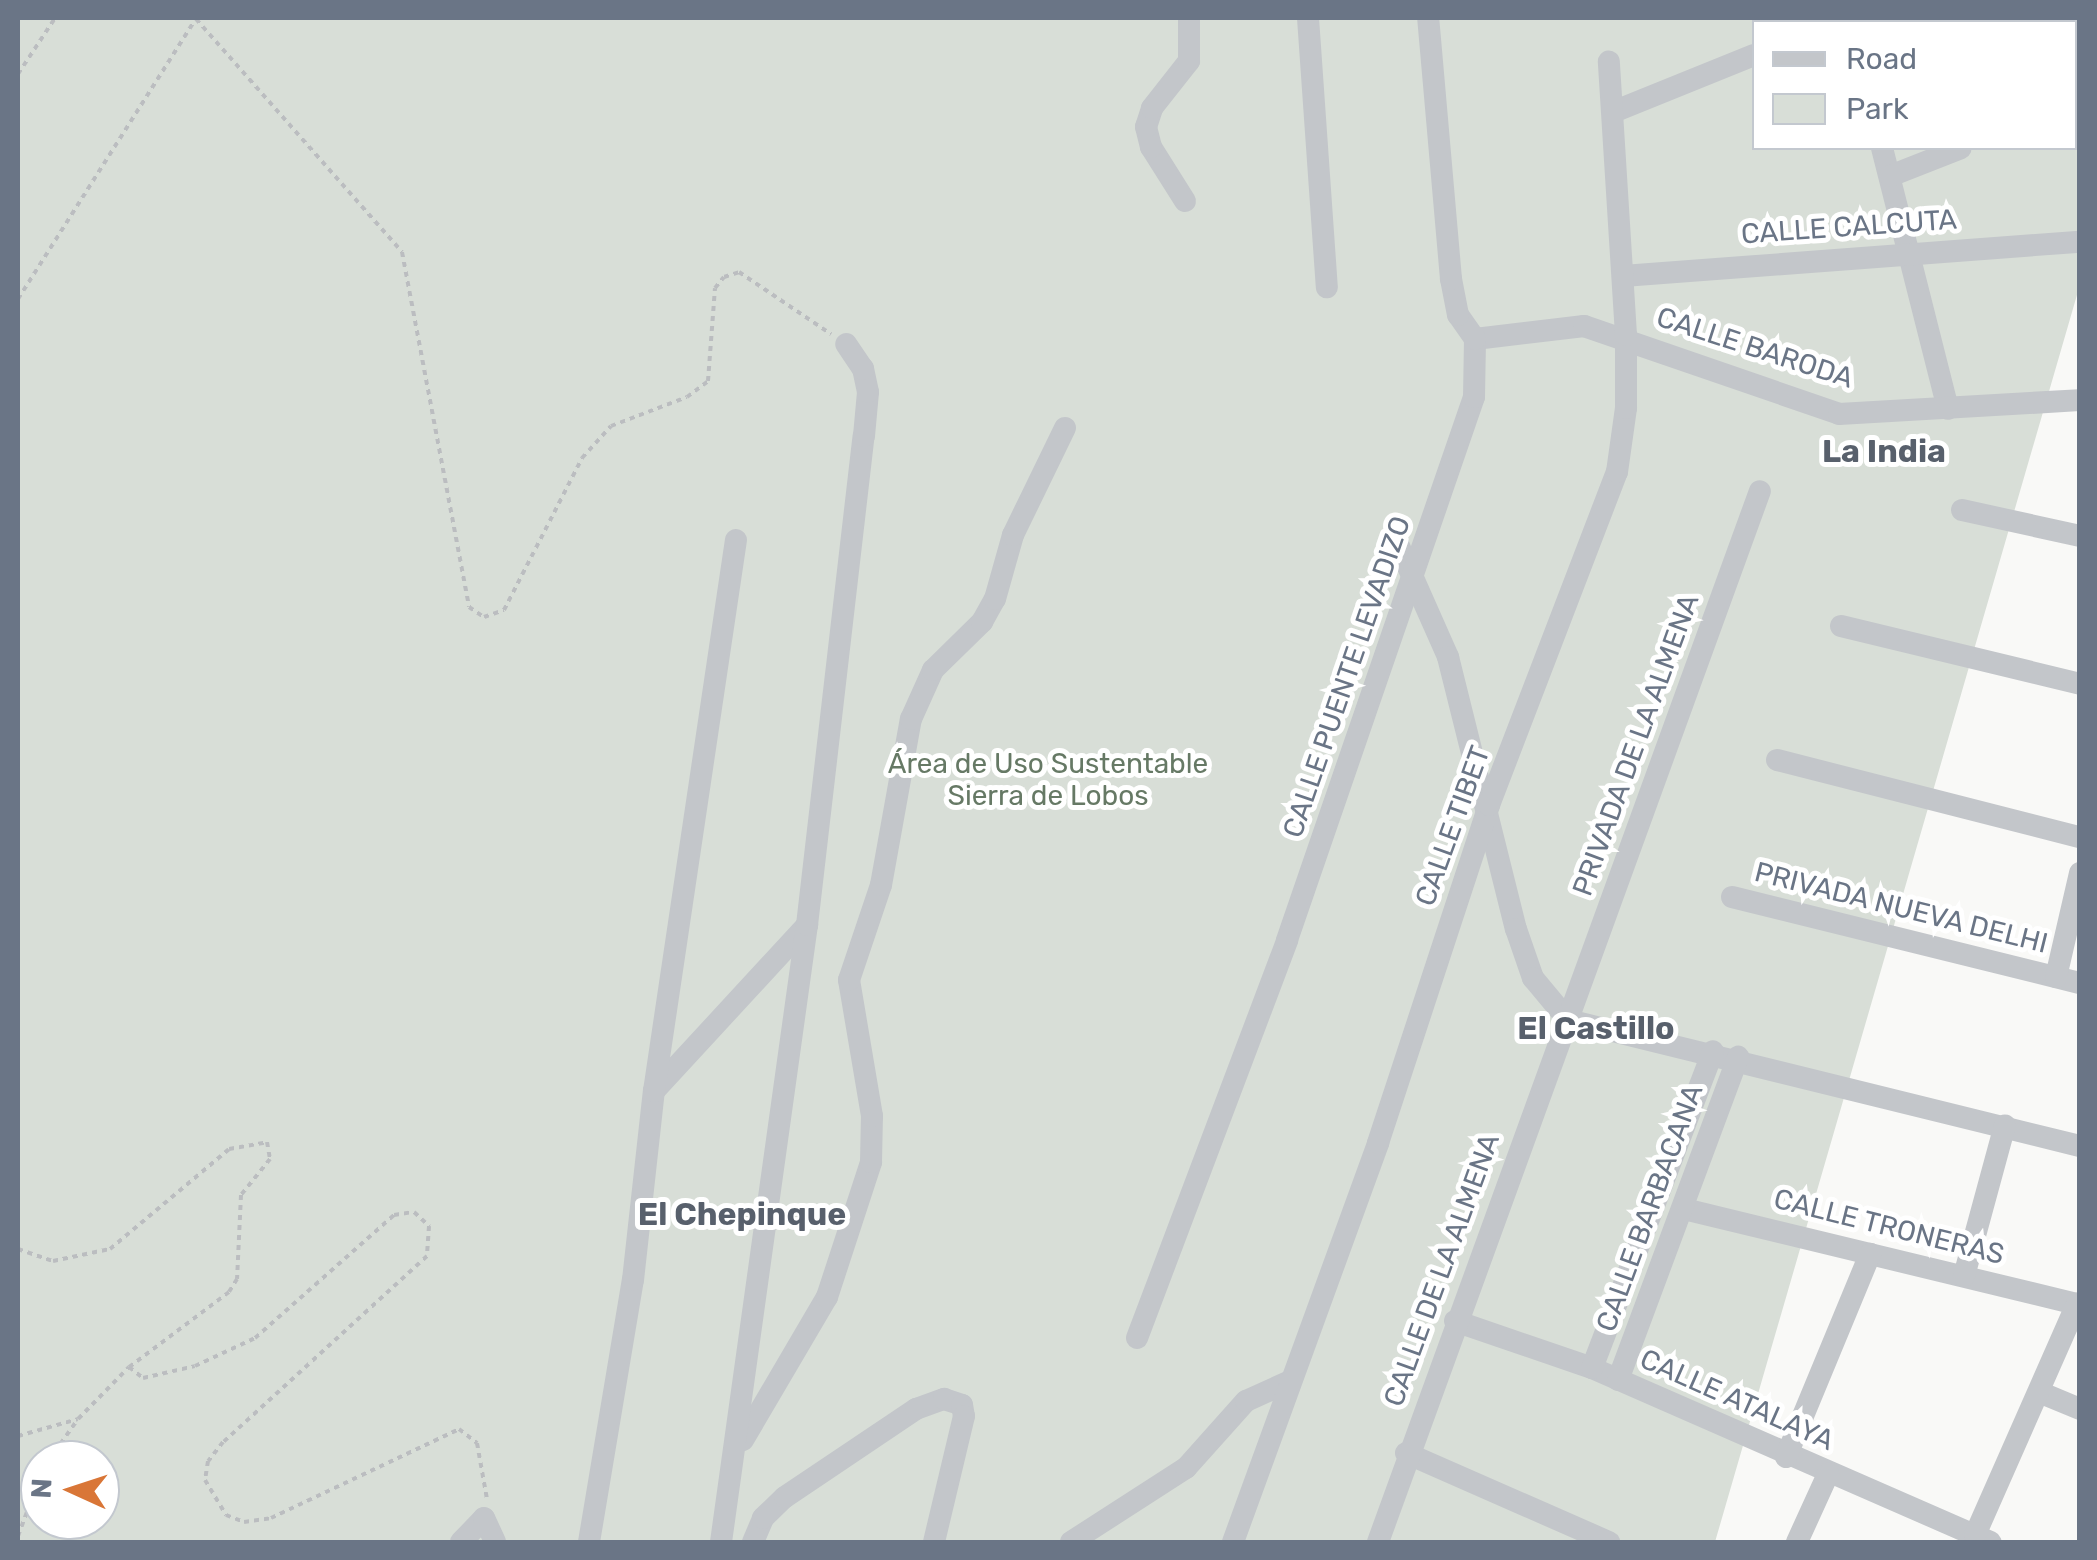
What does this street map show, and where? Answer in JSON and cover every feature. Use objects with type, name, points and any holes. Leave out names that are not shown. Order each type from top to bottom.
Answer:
[{"type":"street","points":[[1185,201],[1151,147],[1146,126],[1152,108],[1189,62],[1190,18]]},
{"type":"street","points":[[1308,18],[1327,287]]},
{"type":"street","name":"CALLE PUENTE LEVADIZO","points":[[1136,1338],[1287,940],[1462,445],[1474,397],[1475,339],[1458,315],[1451,279],[1428,18]]},
{"type":"street","points":[[1613,112],[1752,56]]},
{"type":"street","name":"CALLE TIBET","points":[[1233,1542],[1378,1143],[1489,806],[1618,472],[1626,408],[1626,335],[1610,62]]},
{"type":"street","points":[[1883,150],[1912,251],[1948,409]]},
{"type":"street","points":[[1890,176],[1955,150]]},
{"type":"street","name":"CALLE CALCUTA","points":[[1624,276],[1912,251],[2080,242]]},
{"type":"street","name":"CALLE BARODA","points":[[1475,339],[1584,326],[1626,335],[1839,414],[2080,400]]},
{"type":"street","points":[[721,1542],[807,925],[868,392],[863,369],[846,344]]},
{"type":"street","points":[[736,1452],[827,1297],[871,1162],[872,1116],[850,980],[881,885],[911,720],[933,670],[982,622],[995,599],[1013,535],[1064,428]]},
{"type":"street","name":"PRIVADA DE LA ALMENA","points":[[1568,1020],[1760,491]]},
{"type":"street","points":[[1962,510],[2080,536]]},
{"type":"street","points":[[588,1542],[633,1280],[654,1091],[736,540]]},
{"type":"street","points":[[1398,544],[1448,656],[1533,978],[1568,1020],[1713,1051],[2080,1146]]},
{"type":"street","points":[[1840,626],[2080,684]]},
{"type":"street","points":[[1777,760],[2080,837]]},
{"type":"street","points":[[2056,977],[2080,873]]},
{"type":"street","name":"PRIVADA NUEVA DELHI","points":[[1732,897],[2080,983]]},
{"type":"street","points":[[654,1091],[807,925]]},
{"type":"street","name":"CALLE DE LA ALMENA","points":[[1378,1542],[1406,1453],[1568,1020]]},
{"type":"street","name":"CALLE BARBACANA","points":[[1592,1368],[1713,1051]]},
{"type":"street","name":"CALLE BARBACANA","points":[[1618,1380],[1738,1058]]},
{"type":"street","points":[[1964,1276],[2005,1125]]},
{"type":"street","name":"CALLE TRONERAS","points":[[1684,1209],[2078,1305]]},
{"type":"street","points":[[1786,1457],[1870,1254]]},
{"type":"street","points":[[1983,1539],[2039,1392],[2078,1305]]},
{"type":"street","name":"CALLE ATALAYA","points":[[1455,1321],[1592,1368],[1786,1457],[1983,1539]]},
{"type":"street","points":[[1072,1542],[1186,1468],[1246,1401],[1288,1382]]},
{"type":"street","points":[[2039,1392],[2080,1410]]},
{"type":"street","points":[[753,1542],[764,1518],[785,1498],[916,1408],[944,1400],[962,1406],[964,1416],[934,1542]]},
{"type":"street","points":[[1406,1453],[1609,1542]]},
{"type":"street","points":[[1797,1542],[1828,1474]]},
{"type":"street","points":[[461,1542],[484,1518],[494,1542]]},
{"type":"path","points":[[18,74],[54,18]]},
{"type":"path","points":[[18,299],[196,18],[402,252],[469,608],[484,617],[504,610],[582,458],[611,426],[687,398],[708,381],[715,288],[724,277],[739,272],[846,344]]},
{"type":"path","points":[[18,1249],[53,1261],[110,1249],[228,1149],[267,1142],[270,1159],[241,1195],[237,1279],[229,1292],[129,1367],[78,1419],[63,1440]]},
{"type":"path","points":[[129,1367],[153,1377],[228,1353],[290,1311],[394,1215],[414,1212],[429,1226],[427,1256],[223,1442],[208,1461],[205,1480],[211,1500],[226,1515],[244,1522],[271,1518],[459,1429],[477,1442],[486,1473],[484,1518]]},
{"type":"path","points":[[18,1436],[78,1419]]},
{"type":"green space","name":"Área de Uso Sustentable Sierra de Lobos","points":[[18,18],[2079,18],[2079,288],[1715,1542],[18,1542]]},
{"type":"district","name":"La India","points":[[1884,451]]},
{"type":"district","name":"El Castillo","points":[[1596,1028]]},
{"type":"district","name":"El Chepinque","points":[[742,1214]]}]
